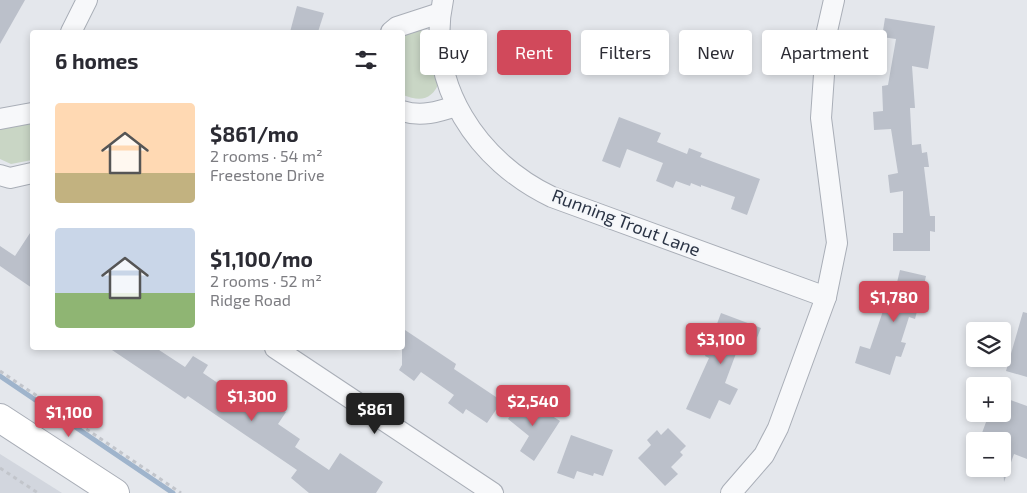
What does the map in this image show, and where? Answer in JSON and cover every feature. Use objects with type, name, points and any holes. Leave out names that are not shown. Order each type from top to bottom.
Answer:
[{"type":"street","points":[[72,30],[87,0]]},
{"type":"street","points":[[731,493],[764,455],[778,428],[826,298],[837,243],[821,118],[827,31],[834,0]]},
{"type":"street","name":"Running Trout Lane","points":[[393,30],[442,6],[440,41],[448,83],[456,106],[484,147],[513,174],[535,188],[826,298]]},
{"type":"street","points":[[405,112],[414,114],[428,113],[456,106]]},
{"type":"street","points":[[0,119],[30,113]]},
{"type":"street","points":[[0,175],[10,178],[30,173]]},
{"type":"street","points":[[278,350],[494,493]]},
{"type":"street","points":[[0,418],[115,493]]},
{"type":"path","points":[[0,371],[181,493]]},
{"type":"path","points":[[0,468],[38,493]]},
{"type":"shaded area","points":[[0,454],[62,493],[0,493]]},
{"type":"green space","points":[[415,28],[420,30],[420,75],[439,75],[440,81],[430,96],[421,99],[405,96],[405,31]]},
{"type":"green space","points":[[30,118],[30,160],[11,164],[0,159],[0,126]]},
{"type":"building","points":[[0,0],[25,0],[0,44]]},
{"type":"building","points":[[297,6],[324,13],[319,30],[291,30]]},
{"type":"building","points":[[885,18],[935,26],[928,69],[912,66],[915,108],[910,108],[912,145],[921,144],[922,153],[927,152],[929,167],[924,167],[930,216],[935,216],[935,232],[930,231],[930,251],[893,251],[893,233],[903,233],[903,191],[890,193],[888,175],[898,173],[891,129],[874,130],[873,112],[883,111],[882,86],[888,85],[896,39],[887,38],[887,30],[883,30]]},
{"type":"building","points":[[619,117],[661,133],[657,142],[687,154],[689,148],[702,153],[700,157],[760,179],[747,215],[731,209],[735,197],[701,185],[701,187],[691,183],[690,186],[676,181],[673,188],[656,181],[663,163],[627,149],[620,168],[602,161]]},
{"type":"building","points":[[30,233],[30,287],[0,266],[0,246],[15,256]]},
{"type":"building","points":[[900,270],[926,276],[924,285],[929,286],[925,301],[920,300],[915,319],[909,317],[901,342],[906,343],[901,357],[896,356],[890,375],[855,363],[860,346],[870,349],[883,311],[879,310],[884,292],[894,295]]},
{"type":"building","points":[[1023,312],[1027,313],[1027,377],[1006,371],[1007,367],[1011,367],[1011,354]]},
{"type":"building","points":[[721,313],[761,328],[754,345],[741,340],[725,383],[738,389],[730,405],[719,400],[710,419],[686,409],[709,358],[705,356]]},
{"type":"building","points":[[405,330],[456,364],[454,369],[502,401],[487,423],[466,409],[463,414],[448,403],[454,395],[421,372],[414,381],[399,370],[402,365],[402,350],[405,350]]},
{"type":"building","points":[[112,350],[159,350],[185,367],[193,356],[208,365],[203,373],[237,396],[242,388],[269,406],[271,403],[286,412],[278,424],[300,439],[295,447],[329,470],[340,453],[383,482],[376,493],[309,493],[291,478],[297,470],[188,396],[185,399]]},
{"type":"building","points":[[523,397],[560,421],[534,461],[520,451],[529,436],[508,419]]},
{"type":"building","points":[[1011,400],[1027,406],[1027,459],[1014,454],[1011,462],[1011,432],[982,432],[986,422],[1011,422]]},
{"type":"building","points":[[668,428],[686,446],[680,452],[683,455],[671,467],[678,474],[665,486],[638,458],[651,445],[647,440],[657,430],[661,435]]},
{"type":"building","points":[[571,435],[613,450],[603,476],[594,473],[593,476],[577,471],[574,479],[557,473]]},
{"type":"waterway","points":[[0,376],[173,493]]}]
